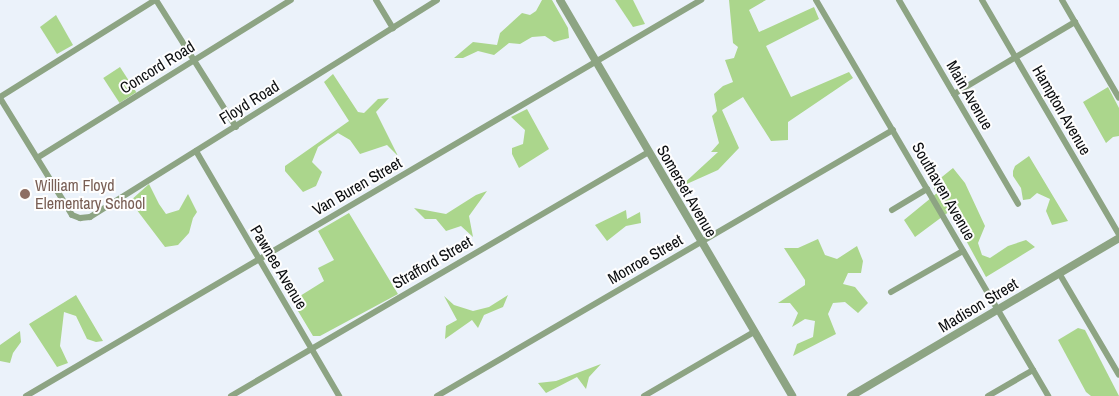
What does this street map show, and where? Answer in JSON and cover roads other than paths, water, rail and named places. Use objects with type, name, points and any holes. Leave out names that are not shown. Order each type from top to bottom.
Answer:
[{"type":"street","points":[[37,158],[0,98],[156,0],[236,127]]},
{"type":"street","name":"Concord Road","points":[[37,158],[291,0]]},
{"type":"street","points":[[376,0],[393,28]]},
{"type":"street","name":"Floyd Road","points":[[37,158],[72,215],[80,218],[90,217],[437,0]]},
{"type":"street","name":"Somerset Avenue","points":[[560,0],[792,396]]},
{"type":"street","name":"Van Buren Street","points":[[26,396],[701,0]]},
{"type":"street","name":"Southaven Avenue","points":[[816,0],[1048,396]]},
{"type":"street","name":"Main Avenue","points":[[899,0],[1018,204]]},
{"type":"street","name":"Hampton Avenue","points":[[982,0],[1119,236]]},
{"type":"street","points":[[1062,0],[1119,98]]},
{"type":"street","points":[[954,94],[1074,22]]},
{"type":"street","name":"Monroe Street","points":[[437,396],[893,130]]},
{"type":"street","name":"Pawnee Avenue","points":[[196,151],[339,396]]},
{"type":"street","name":"Strafford Street","points":[[231,396],[648,152]]},
{"type":"street","points":[[892,210],[927,189]]},
{"type":"street","name":"Madison Street","points":[[851,396],[1119,236]]},
{"type":"street","points":[[891,292],[963,251]]},
{"type":"street","points":[[1059,273],[1119,375]]},
{"type":"street","points":[[644,396],[754,332]]},
{"type":"street","points":[[988,396],[1033,370]]},
{"type":"place","name":"William Floyd Elementary School","points":[[25,194]]}]
